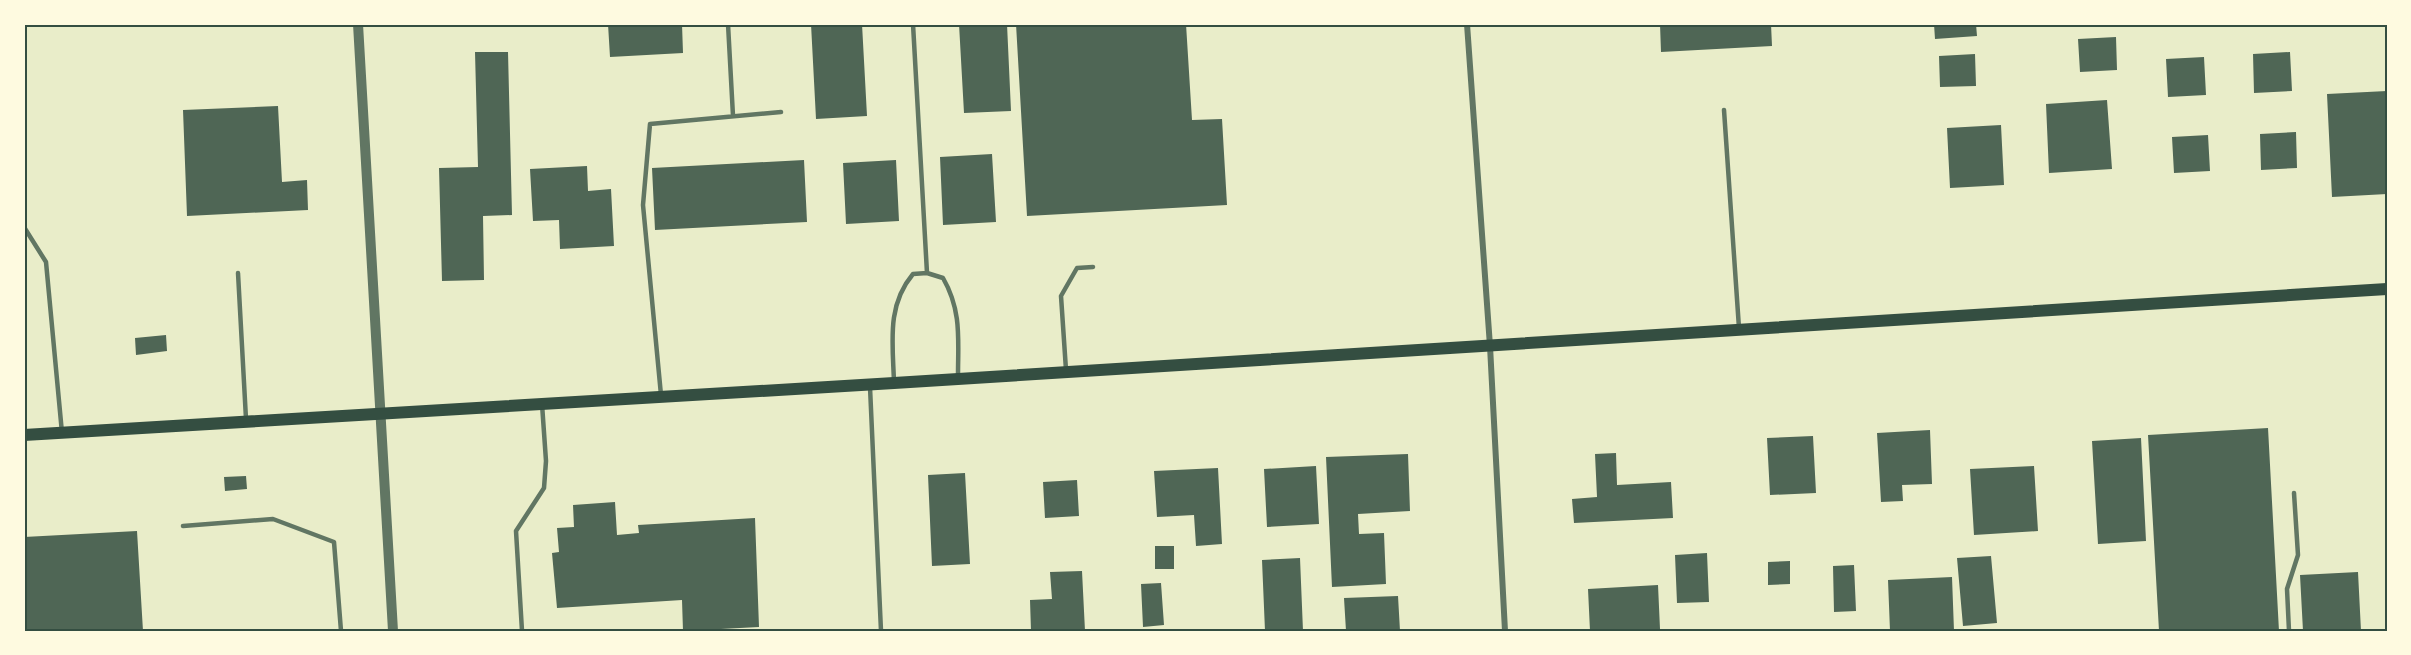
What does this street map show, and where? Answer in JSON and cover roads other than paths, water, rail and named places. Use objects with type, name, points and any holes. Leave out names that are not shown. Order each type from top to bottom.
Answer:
[{"type":"main road","points":[[24,435],[661,398],[2387,289]]},
{"type":"street","points":[[358,24],[393,631]]},
{"type":"street","points":[[1467,24],[1490,346],[1505,631]]},
{"type":"lane","points":[[728,24],[733,116]]},
{"type":"lane","points":[[913,24],[927,273]]},
{"type":"lane","points":[[1724,110],[1740,331]]},
{"type":"lane","points":[[661,398],[642,205],[651,124],[781,112]]},
{"type":"lane","points":[[24,227],[45,262],[62,433]]},
{"type":"lane","points":[[1066,372],[1061,296],[1077,268],[1094,267]]},
{"type":"lane","points":[[238,273],[246,422]]},
{"type":"lane","points":[[894,383],[893,312],[904,285],[913,274],[927,273],[943,278],[953,296],[957,319],[958,379]]},
{"type":"lane","points":[[870,384],[881,631]]},
{"type":"lane","points":[[522,631],[516,531],[544,488],[546,461],[542,404]]},
{"type":"lane","points":[[2289,631],[2287,589],[2298,555],[2294,494]]},
{"type":"lane","points":[[183,526],[273,519],[334,542],[341,631]]}]
